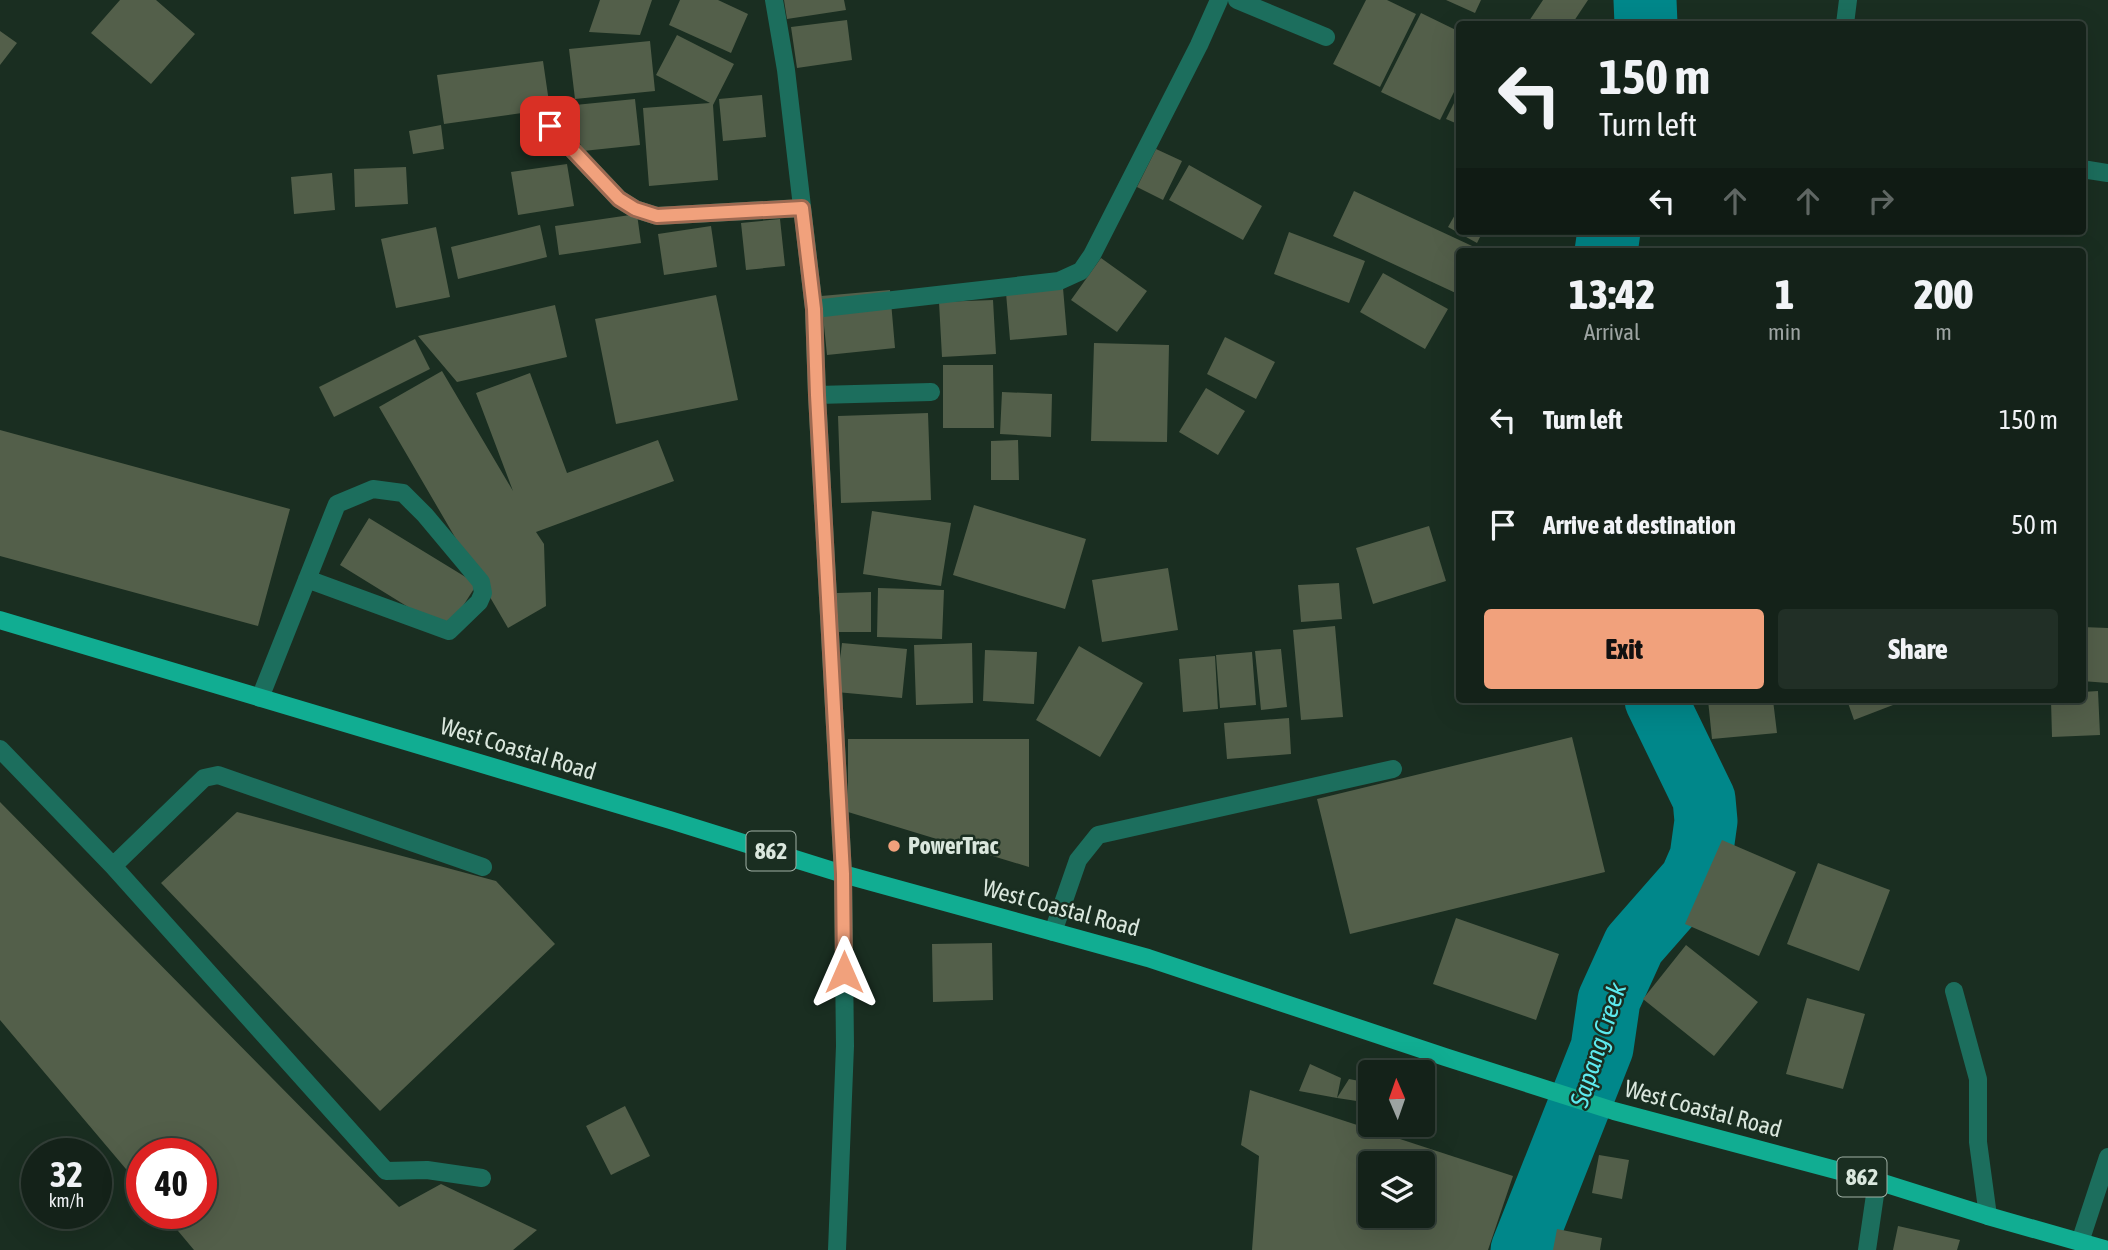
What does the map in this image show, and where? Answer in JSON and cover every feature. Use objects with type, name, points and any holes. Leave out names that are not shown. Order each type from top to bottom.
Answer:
[{"type":"main road","name":"West Coastal Road","points":[[0,620],[843,874],[1148,958],[1614,1111],[1877,1181],[2108,1250]]},
{"type":"street","points":[[774,0],[786,70],[814,309],[843,874],[845,1046],[837,1250]]},
{"type":"street","points":[[814,309],[1059,281],[1082,271],[1199,45],[1219,0]]},
{"type":"street","points":[[1237,0],[1326,37]]},
{"type":"street","points":[[1845,21],[1848,0]]},
{"type":"street","points":[[550,126],[619,199],[635,209],[657,216],[802,208]]},
{"type":"street","points":[[2086,170],[2108,173]]},
{"type":"street","points":[[817,395],[931,392]]},
{"type":"street","points":[[260,698],[307,579],[337,504],[373,489],[403,493],[425,514],[481,582],[483,593],[479,602],[449,631],[307,579]]},
{"type":"street","points":[[0,749],[113,866],[386,1171],[427,1170],[482,1178]]},
{"type":"street","points":[[1053,932],[1078,860],[1098,835],[1393,769]]},
{"type":"street","points":[[113,866],[204,778],[218,775],[484,867]]},
{"type":"street","points":[[1955,991],[1978,1079],[1978,1142],[1989,1216]]},
{"type":"street","points":[[2080,1242],[2108,1157]]},
{"type":"street","points":[[1867,1250],[1877,1181]]},
{"type":"building","points":[[120,0],[156,0],[195,34],[151,84],[91,33]]},
{"type":"building","points":[[600,0],[652,0],[640,35],[589,32]]},
{"type":"building","points":[[680,0],[718,0],[748,14],[731,53],[669,25]]},
{"type":"building","points":[[784,0],[844,0],[846,10],[787,19]]},
{"type":"building","points":[[1366,0],[1387,0],[1416,14],[1380,87],[1333,64]]},
{"type":"building","points":[[1446,0],[1481,0],[1475,13]]},
{"type":"building","points":[[1543,0],[1588,0],[1574,21],[1529,21]]},
{"type":"building","points":[[1421,13],[1456,30],[1456,88],[1440,120],[1381,92]]},
{"type":"building","points":[[847,20],[852,60],[797,68],[791,27]]},
{"type":"building","points":[[0,31],[17,43],[0,65]]},
{"type":"building","points":[[677,35],[734,64],[713,105],[718,180],[649,186],[643,108],[710,103],[656,75]]},
{"type":"building","points":[[650,41],[655,91],[575,99],[569,49]]},
{"type":"building","points":[[543,61],[550,109],[444,124],[437,75]]},
{"type":"building","points":[[762,95],[766,137],[723,141],[719,99]]},
{"type":"building","points":[[635,99],[640,145],[583,151],[565,106]]},
{"type":"building","points":[[1456,99],[1456,123],[1446,119]]},
{"type":"building","points":[[441,125],[444,149],[413,154],[409,131]]},
{"type":"building","points":[[1156,149],[1182,161],[1163,200],[1137,187]]},
{"type":"building","points":[[567,164],[574,206],[518,215],[511,172]]},
{"type":"building","points":[[1189,165],[1262,206],[1243,240],[1169,200]]},
{"type":"building","points":[[406,167],[408,204],[355,207],[354,169]]},
{"type":"building","points":[[332,173],[335,210],[294,214],[291,177]]},
{"type":"building","points":[[1354,191],[1476,248],[1456,248],[1456,293],[1333,236]]},
{"type":"building","points":[[1456,213],[1456,231],[1448,227]]},
{"type":"building","points":[[637,214],[641,243],[559,255],[555,226]]},
{"type":"building","points":[[780,219],[785,266],[746,270],[741,223]]},
{"type":"building","points":[[540,225],[547,257],[458,279],[451,247]]},
{"type":"building","points":[[711,226],[717,267],[664,275],[658,234]]},
{"type":"building","points":[[436,227],[450,297],[396,308],[381,239]]},
{"type":"building","points":[[1289,232],[1365,261],[1349,303],[1274,274]]},
{"type":"building","points":[[1462,235],[1481,235],[1477,243]]},
{"type":"building","points":[[1101,258],[1147,291],[1117,332],[1071,300]]},
{"type":"building","points":[[1383,273],[1448,309],[1425,349],[1360,312]]},
{"type":"building","points":[[1063,288],[1067,335],[1010,340],[1006,293]]},
{"type":"building","points":[[890,290],[895,348],[827,355],[821,296]]},
{"type":"building","points":[[716,295],[738,400],[616,424],[595,319]]},
{"type":"building","points":[[993,300],[996,354],[942,357],[939,302]]},
{"type":"building","points":[[555,305],[567,357],[457,382],[418,336]]},
{"type":"building","points":[[1225,337],[1275,362],[1256,399],[1207,374]]},
{"type":"building","points":[[415,339],[430,369],[334,417],[319,387]]},
{"type":"building","points":[[1094,343],[1169,345],[1167,442],[1091,441]]},
{"type":"building","points":[[943,365],[993,365],[994,428],[943,428]]},
{"type":"building","points":[[442,371],[513,491],[476,393],[530,373],[567,473],[658,440],[674,481],[536,532],[544,544],[546,606],[508,628],[379,407]]},
{"type":"building","points":[[1206,388],[1245,411],[1218,455],[1179,432]]},
{"type":"building","points":[[1002,392],[1052,394],[1051,437],[1000,434]]},
{"type":"building","points":[[928,413],[931,500],[841,503],[838,416]]},
{"type":"building","points":[[0,430],[290,509],[258,626],[0,556]]},
{"type":"building","points":[[1018,440],[1019,480],[991,480],[991,441]]},
{"type":"building","points":[[974,505],[1086,539],[1065,609],[953,575]]},
{"type":"building","points":[[872,511],[951,523],[941,586],[863,574]]},
{"type":"building","points":[[369,518],[477,584],[447,631],[340,565]]},
{"type":"building","points":[[1429,526],[1446,581],[1373,604],[1356,548]]},
{"type":"building","points":[[1168,568],[1178,630],[1102,642],[1092,580]]},
{"type":"building","points":[[1339,583],[1342,619],[1301,622],[1298,585]]},
{"type":"building","points":[[878,588],[944,590],[942,639],[877,637]]},
{"type":"building","points":[[871,592],[871,632],[837,632],[837,593]]},
{"type":"building","points":[[1335,626],[1343,717],[1301,720],[1293,630]]},
{"type":"building","points":[[2086,627],[2108,628],[2108,683],[2086,681]]},
{"type":"building","points":[[842,643],[907,649],[902,698],[836,692]]},
{"type":"building","points":[[972,643],[973,703],[916,705],[914,645]]},
{"type":"building","points":[[1079,646],[1143,683],[1100,757],[1036,720]]},
{"type":"building","points":[[1281,649],[1287,707],[1261,710],[1255,651]]},
{"type":"building","points":[[985,650],[1037,652],[1034,704],[983,701]]},
{"type":"building","points":[[1252,652],[1256,705],[1220,708],[1216,655]]},
{"type":"building","points":[[1215,656],[1218,709],[1183,712],[1179,659]]},
{"type":"building","points":[[2098,691],[2100,735],[2052,737],[2051,703],[2086,703],[2086,692]]},
{"type":"building","points":[[1708,703],[1773,703],[1777,733],[1712,739]]},
{"type":"building","points":[[1848,703],[1898,703],[1854,720]]},
{"type":"building","points":[[1289,718],[1291,754],[1227,759],[1224,723]]},
{"type":"building","points":[[1572,737],[1605,872],[1350,934],[1317,799]]},
{"type":"building","points":[[848,739],[1029,739],[1029,867],[848,812]]},
{"type":"building","points":[[0,802],[399,1207],[441,1184],[537,1230],[513,1250],[194,1250],[176,1229],[217,1229],[217,1138],[126,1138],[126,1169],[112,1153],[112,1138],[100,1138],[0,1020]]},
{"type":"building","points":[[237,812],[496,881],[555,944],[380,1111],[161,883]]},
{"type":"building","points":[[1722,840],[1796,872],[1759,956],[1685,924]]},
{"type":"building","points":[[1818,863],[1890,890],[1859,971],[1787,944]]},
{"type":"building","points":[[1456,918],[1559,954],[1536,1020],[1433,984]]},
{"type":"building","points":[[992,943],[993,1000],[933,1002],[932,944]]},
{"type":"building","points":[[1686,945],[1758,1002],[1714,1056],[1643,999]]},
{"type":"building","points":[[1807,998],[1865,1014],[1843,1089],[1786,1074]]},
{"type":"building","points":[[1310,1064],[1341,1078],[1337,1098],[1299,1091]]},
{"type":"building","points":[[1349,1079],[1358,1081],[1358,1101],[1337,1098]]},
{"type":"building","points":[[1250,1090],[1358,1125],[1358,1138],[1397,1138],[1513,1176],[1488,1250],[1252,1250],[1259,1156],[1241,1145]]},
{"type":"building","points":[[625,1106],[650,1156],[611,1175],[586,1126]]},
{"type":"building","points":[[1599,1155],[1629,1160],[1622,1199],[1592,1193]]},
{"type":"building","points":[[1898,1226],[1960,1240],[1957,1250],[1893,1250]]},
{"type":"building","points":[[1557,1229],[1602,1238],[1600,1250],[1553,1250]]},
{"type":"waterway","name":"Sapang Creek","points":[[1645,0],[1646,21]]},
{"type":"waterway","name":"Sapang Creek","points":[[1607,248],[1608,235]]},
{"type":"waterway","name":"Sapang Creek","points":[[1522,1250],[1602,1048],[1609,1000],[1634,945],[1691,880],[1701,857],[1706,821],[1704,799],[1657,703]]},
{"type":"place","name":"PowerTrac","points":[[894,846]]},
{"type":"route","points":[[550,126],[619,199],[635,209],[657,216],[802,208],[814,309],[843,874],[844,972]]}]
